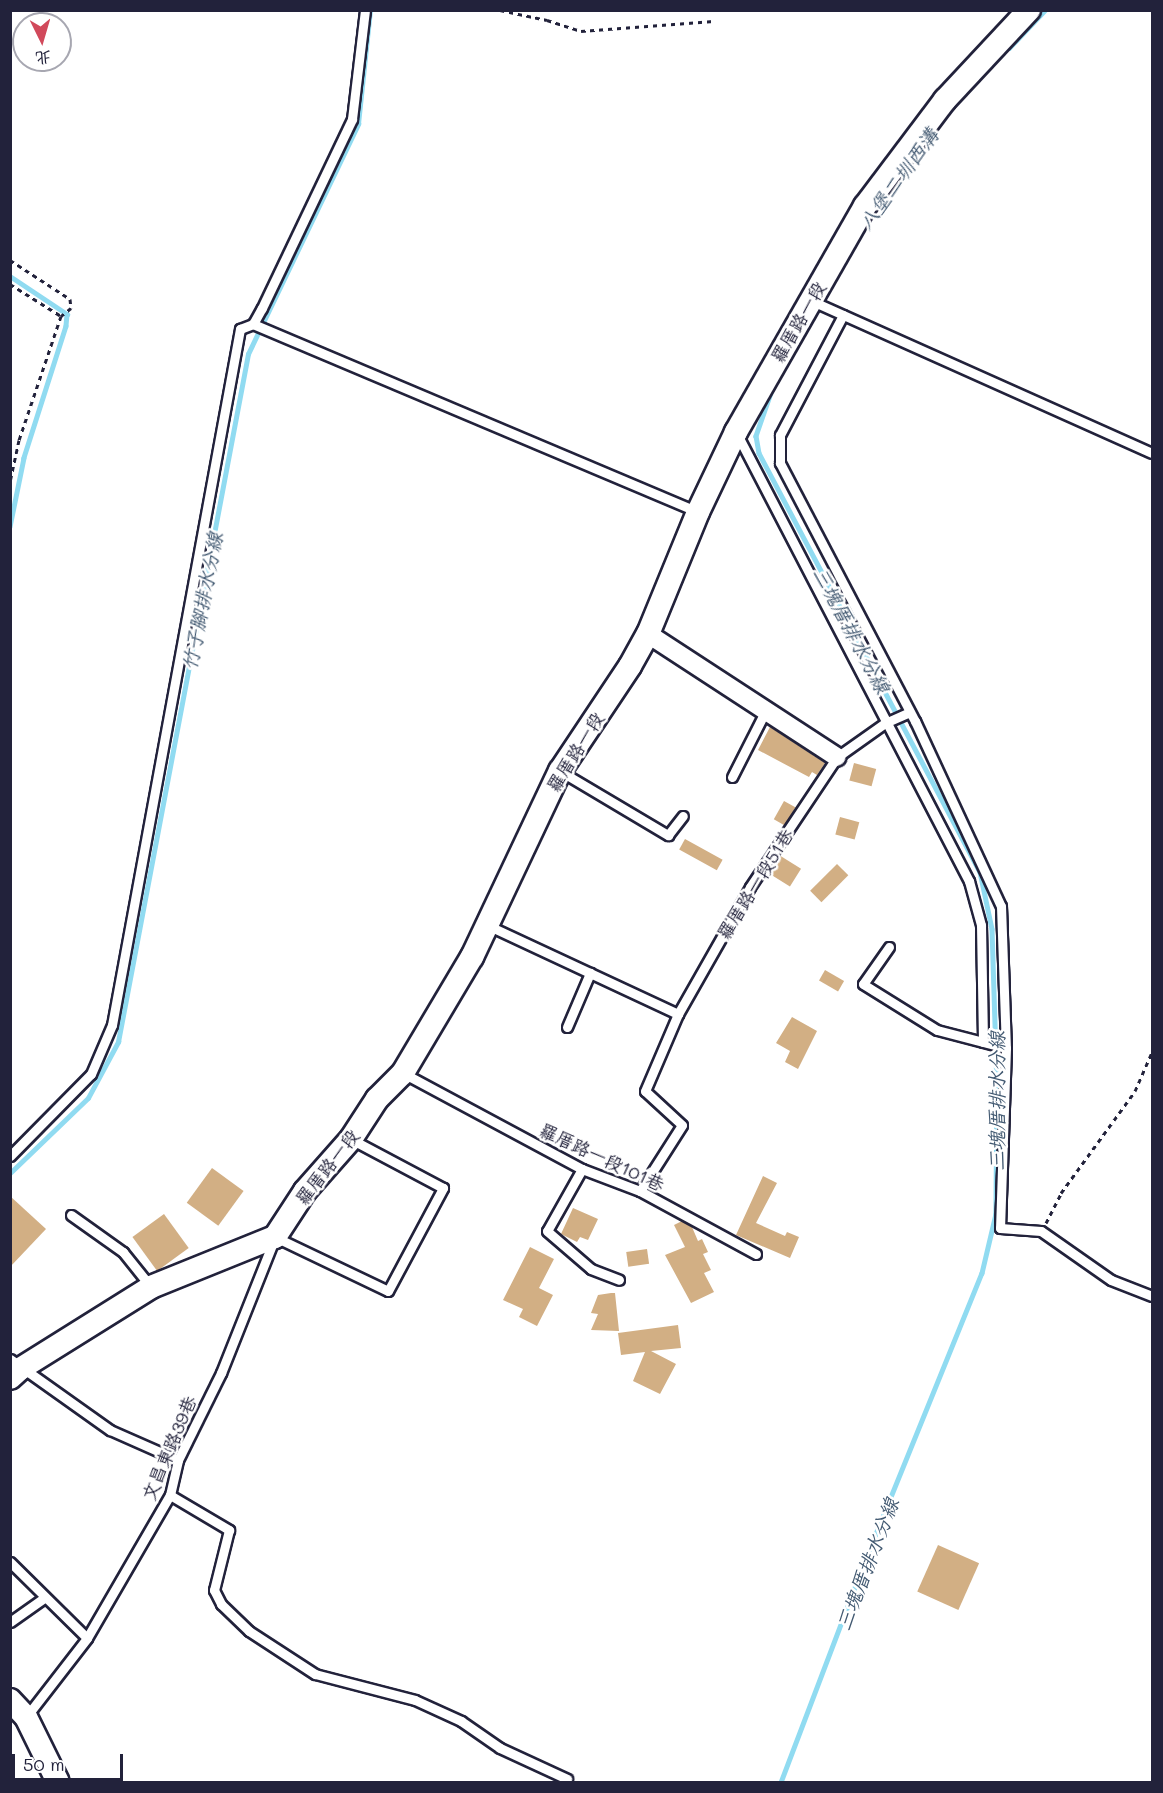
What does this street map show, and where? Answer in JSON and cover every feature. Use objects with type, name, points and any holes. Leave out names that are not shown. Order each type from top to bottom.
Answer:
[{"type":"street","name":"羅厝路一段","points":[[275,1237],[305,1191],[351,1139],[377,1099],[403,1073],[472,957],[560,771],[630,666],[648,634],[698,512],[736,432],[865,206],[945,100],[1029,10]]},
{"type":"street","points":[[648,634],[837,757]]},
{"type":"street","points":[[14,1368],[151,1287],[275,1237]]},
{"type":"street","points":[[10,1700],[26,1717],[58,1782]]},
{"type":"lane","points":[[10,1156],[91,1074],[112,1025],[240,329],[253,324],[352,119],[365,10]]},
{"type":"lane","points":[[810,301],[1152,453]]},
{"type":"lane","points":[[843,315],[780,435],[780,463],[908,713],[1001,906],[1006,1048],[1000,1228],[1041,1231],[1111,1280],[1152,1296]]},
{"type":"lane","points":[[253,324],[698,512]]},
{"type":"lane","points":[[736,432],[889,721],[969,881],[981,925],[983,1042]]},
{"type":"lane","points":[[732,777],[765,710]]},
{"type":"lane","name":"羅厝路一段51巷","points":[[640,1191],[682,1125],[645,1090],[678,1014],[750,887],[837,757],[889,721],[908,713]]},
{"type":"lane","points":[[560,771],[668,835],[683,816]]},
{"type":"lane","points":[[487,925],[678,1014]]},
{"type":"lane","points":[[889,947],[863,984],[937,1030],[1006,1048]]},
{"type":"lane","points":[[567,1027],[590,973]]},
{"type":"lane","name":"羅厝路一段101巷","points":[[403,1073],[582,1169],[640,1191],[756,1254]]},
{"type":"lane","points":[[275,1237],[388,1292],[443,1188],[351,1139]]},
{"type":"lane","points":[[582,1169],[547,1231],[591,1269],[619,1280]]},
{"type":"lane","points":[[71,1215],[123,1252],[151,1287]]},
{"type":"lane","name":"文昌東路39巷","points":[[26,1717],[87,1638],[170,1495],[178,1460],[221,1373],[275,1237]]},
{"type":"lane","points":[[14,1368],[110,1430],[178,1460]]},
{"type":"lane","points":[[170,1495],[229,1530],[214,1590],[221,1604],[249,1631],[315,1674],[416,1700],[461,1721],[500,1748],[567,1779]]},
{"type":"lane","points":[[10,1562],[87,1638]]},
{"type":"lane","points":[[10,1622],[44,1598]]},
{"type":"path","points":[[500,10],[547,20],[580,31],[714,21]]},
{"type":"path","points":[[10,260],[70,299],[71,308],[61,316],[19,440],[10,482]]},
{"type":"path","points":[[10,284],[61,316]]},
{"type":"path","points":[[1041,1231],[1061,1193],[1135,1091],[1152,1052]]},
{"type":"building","points":[[770,727],[825,763],[817,775],[812,772],[809,777],[758,750]]},
{"type":"building","points":[[854,763],[876,769],[872,786],[849,780]]},
{"type":"building","points":[[784,801],[795,807],[785,826],[774,819]]},
{"type":"building","points":[[840,817],[859,822],[855,840],[835,834]]},
{"type":"building","points":[[685,839],[723,860],[717,870],[679,849]]},
{"type":"building","points":[[779,855],[801,869],[790,887],[768,873]]},
{"type":"building","points":[[837,864],[848,875],[821,902],[810,891]]},
{"type":"building","points":[[825,970],[844,981],[838,991],[819,980]]},
{"type":"building","points":[[792,1017],[817,1031],[798,1069],[785,1062],[790,1051],[776,1043]]},
{"type":"building","points":[[212,1168],[244,1191],[218,1226],[187,1203]]},
{"type":"building","points":[[763,1176],[777,1183],[756,1223],[785,1236],[787,1232],[799,1237],[790,1258],[736,1235]]},
{"type":"building","points":[[10,1196],[46,1229],[10,1267]]},
{"type":"building","points":[[573,1208],[598,1219],[588,1240],[580,1237],[577,1242],[561,1234]]},
{"type":"building","points":[[164,1214],[189,1248],[157,1271],[132,1237]]},
{"type":"building","points":[[682,1221],[692,1227],[698,1241],[702,1239],[708,1252],[703,1254],[711,1270],[704,1273],[714,1292],[691,1303],[665,1255],[685,1247],[674,1225]]},
{"type":"building","points":[[530,1247],[554,1259],[539,1288],[553,1295],[537,1326],[519,1317],[523,1309],[503,1300]]},
{"type":"building","points":[[647,1249],[649,1264],[628,1267],[626,1252]]},
{"type":"building","points":[[615,1293],[619,1331],[591,1330],[598,1314],[591,1313],[598,1295]]},
{"type":"building","points":[[678,1325],[681,1348],[651,1351],[676,1364],[660,1394],[633,1381],[645,1352],[621,1355],[618,1333]]},
{"type":"building","points":[[938,1545],[979,1563],[958,1610],[917,1592]]},
{"type":"waterway","name":"竹子腳排水分線","points":[[10,1173],[88,1098],[118,1042],[248,354],[358,124],[370,10]]},
{"type":"waterway","name":"八堡二圳西溝","points":[[1009,48],[1045,10]]},
{"type":"waterway","points":[[10,276],[67,314],[66,326],[24,458],[10,527]]},
{"type":"waterway","name":"三塊厝排水分線","points":[[772,390],[756,436],[759,453],[980,872],[992,929],[997,1087],[996,1214],[982,1273],[864,1564],[781,1782]]}]
